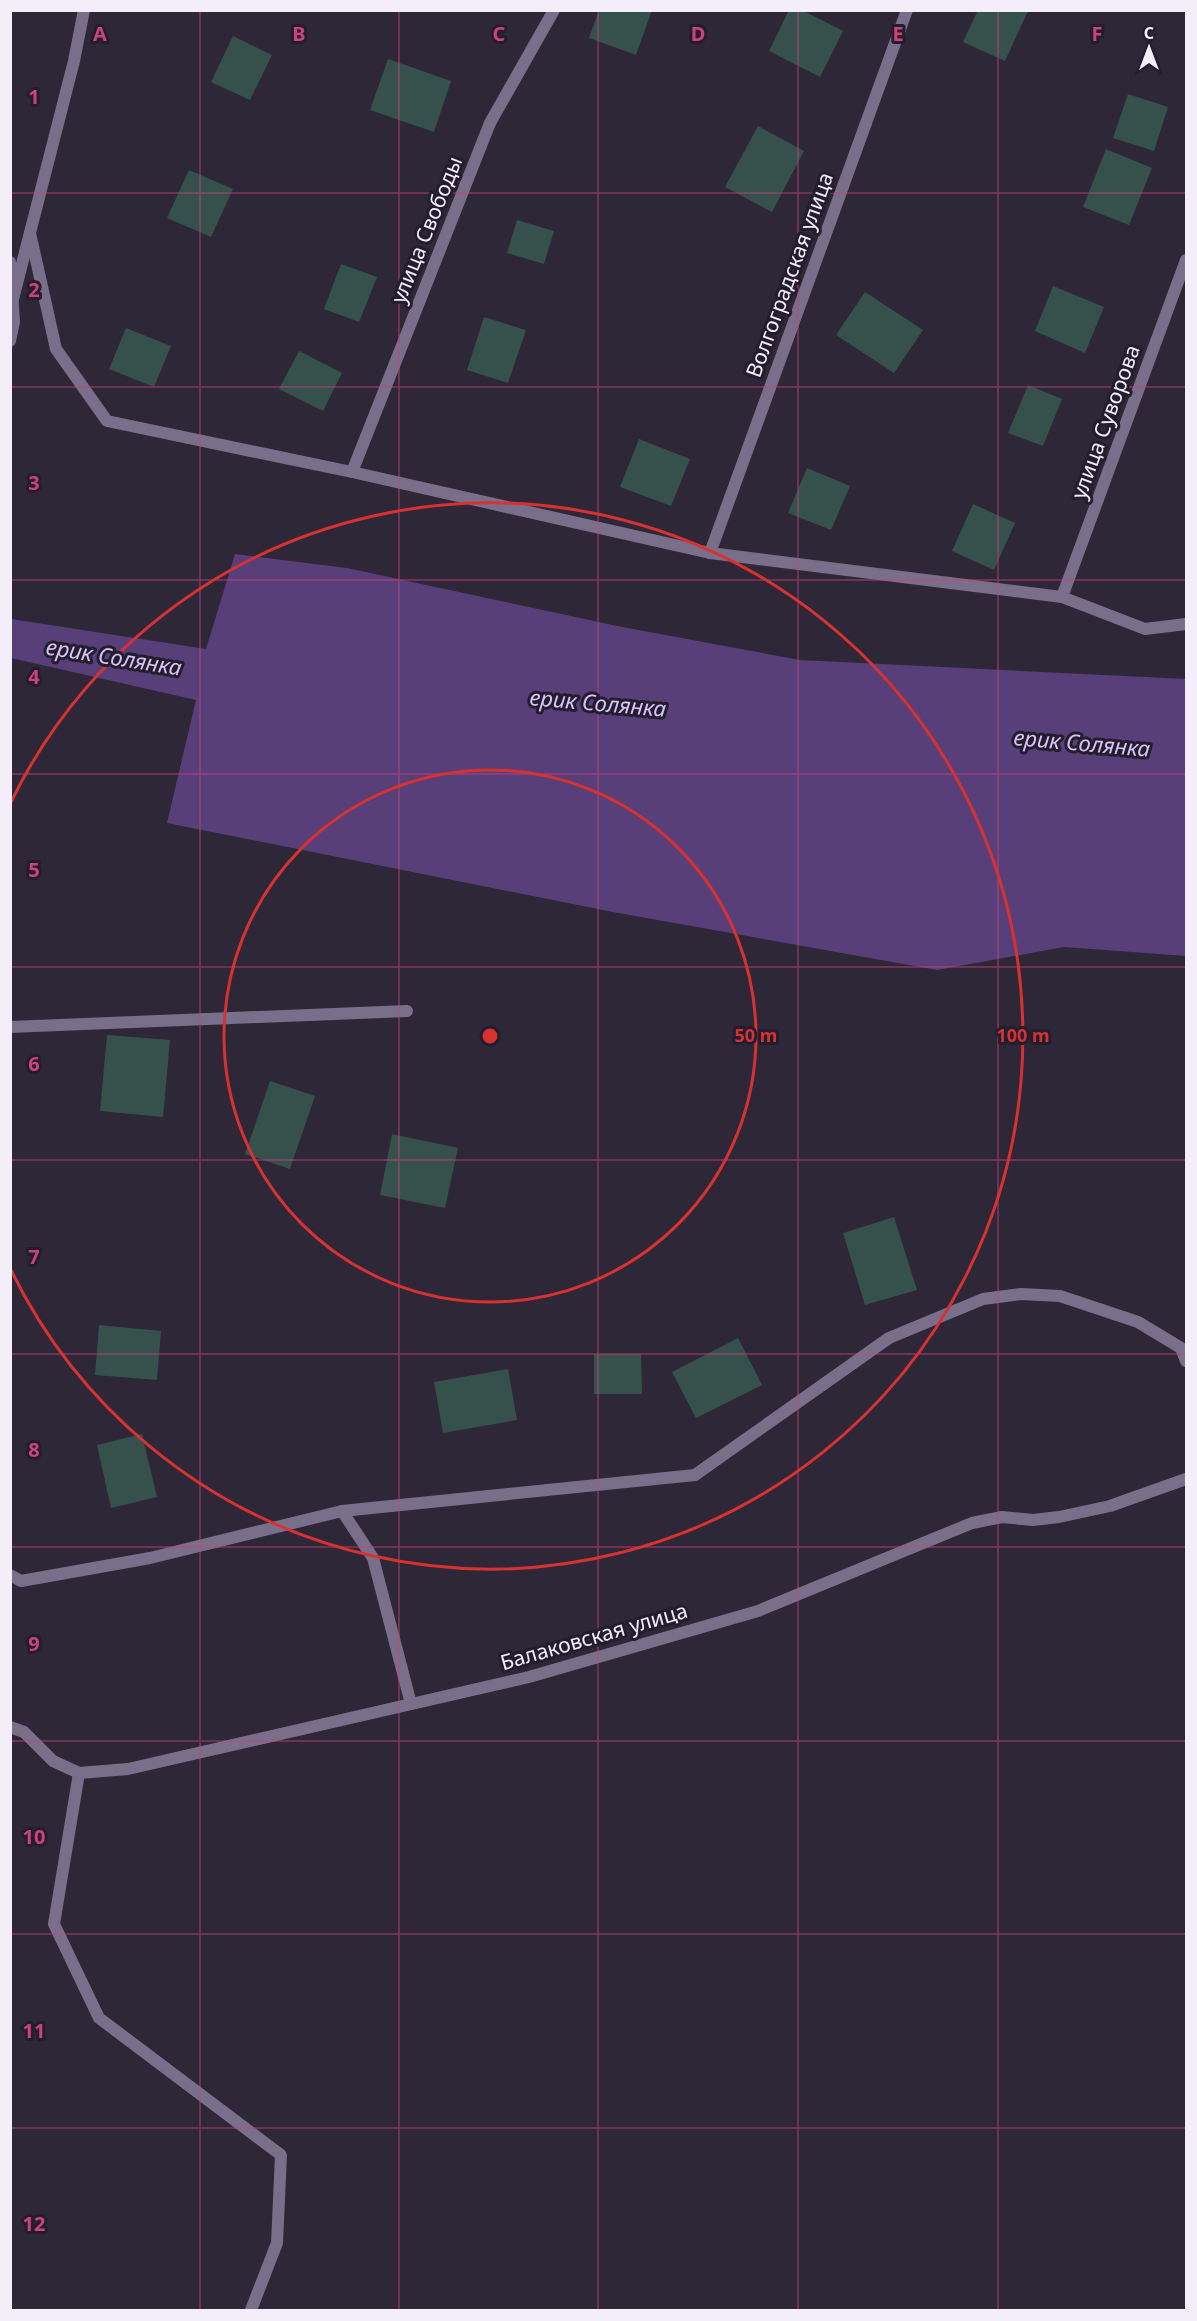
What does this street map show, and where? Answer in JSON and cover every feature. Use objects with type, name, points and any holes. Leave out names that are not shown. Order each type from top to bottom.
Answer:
[{"type":"street","points":[[13,299],[74,61],[84,10]]},
{"type":"street","name":"улица Свободы","points":[[352,472],[490,123],[554,10]]},
{"type":"street","name":"Волгоградская улица","points":[[710,553],[906,10]]},
{"type":"street","points":[[30,233],[56,349],[107,421],[352,472],[710,553],[1062,597],[1145,629],[1186,624]]},
{"type":"street","name":"улица Суворова","points":[[1062,597],[1186,260]]},
{"type":"street","points":[[10,262],[14,322],[10,341]]},
{"type":"street","points":[[10,1027],[407,1011]]},
{"type":"street","points":[[10,1575],[21,1581],[150,1558],[342,1511],[694,1475],[889,1338],[982,1299],[1021,1294],[1060,1296],[1138,1322],[1181,1348],[1186,1361]]},
{"type":"street","name":"Балаковская улица","points":[[79,1773],[128,1768],[529,1677],[758,1611],[972,1523],[1002,1517],[1033,1520],[1059,1517],[1110,1506],[1186,1479]]},
{"type":"street","points":[[342,1511],[373,1558],[411,1704]]},
{"type":"street","points":[[10,1727],[24,1732],[53,1761],[79,1773],[54,1924],[99,2018],[281,2155],[277,2242],[251,2310]]},
{"type":"water","name":"ерик Солянка","points":[[235,554],[347,568],[617,626],[800,660],[1186,679],[1186,956],[1064,947],[937,970],[613,912],[167,823],[196,700],[11,658],[11,619],[206,649]]},
{"type":"building","points":[[599,10],[652,10],[636,55],[589,38]]},
{"type":"building","points":[[789,10],[802,10],[843,31],[820,77],[769,51]]},
{"type":"building","points":[[978,10],[1028,11],[1005,61],[963,42]]},
{"type":"building","points":[[233,36],[272,55],[250,100],[211,82]]},
{"type":"building","points":[[388,59],[451,81],[434,132],[370,110]]},
{"type":"building","points":[[1128,94],[1168,107],[1154,151],[1113,138]]},
{"type":"building","points":[[758,126],[804,151],[772,212],[725,187]]},
{"type":"building","points":[[1106,149],[1152,168],[1129,225],[1083,207]]},
{"type":"building","points":[[189,170],[233,189],[211,237],[167,218]]},
{"type":"building","points":[[517,220],[554,231],[544,264],[507,253]]},
{"type":"building","points":[[341,264],[377,277],[359,322],[324,309]]},
{"type":"building","points":[[1053,286],[1104,307],[1085,353],[1035,331]]},
{"type":"building","points":[[865,292],[923,330],[894,373],[836,335]]},
{"type":"building","points":[[484,317],[526,330],[508,383],[467,370]]},
{"type":"building","points":[[126,328],[171,346],[154,387],[109,369]]},
{"type":"building","points":[[299,351],[342,373],[323,411],[279,389]]},
{"type":"building","points":[[1028,385],[1062,399],[1043,446],[1008,433]]},
{"type":"building","points":[[639,439],[690,459],[671,506],[620,487]]},
{"type":"building","points":[[807,468],[850,486],[831,530],[788,513]]},
{"type":"building","points":[[973,504],[1015,523],[994,570],[952,551]]},
{"type":"building","points":[[107,1035],[170,1040],[163,1117],[100,1111]]},
{"type":"building","points":[[270,1081],[315,1096],[290,1169],[245,1154]]},
{"type":"building","points":[[392,1134],[458,1148],[445,1208],[380,1195]]},
{"type":"building","points":[[894,1217],[917,1290],[865,1305],[843,1233]]},
{"type":"building","points":[[99,1325],[161,1331],[157,1380],[95,1375]]},
{"type":"building","points":[[738,1338],[762,1385],[696,1418],[672,1372]]},
{"type":"building","points":[[594,1354],[641,1354],[642,1394],[594,1394]]},
{"type":"building","points":[[508,1369],[517,1420],[443,1433],[434,1382]]},
{"type":"building","points":[[142,1434],[157,1497],[111,1508],[97,1445]]}]
